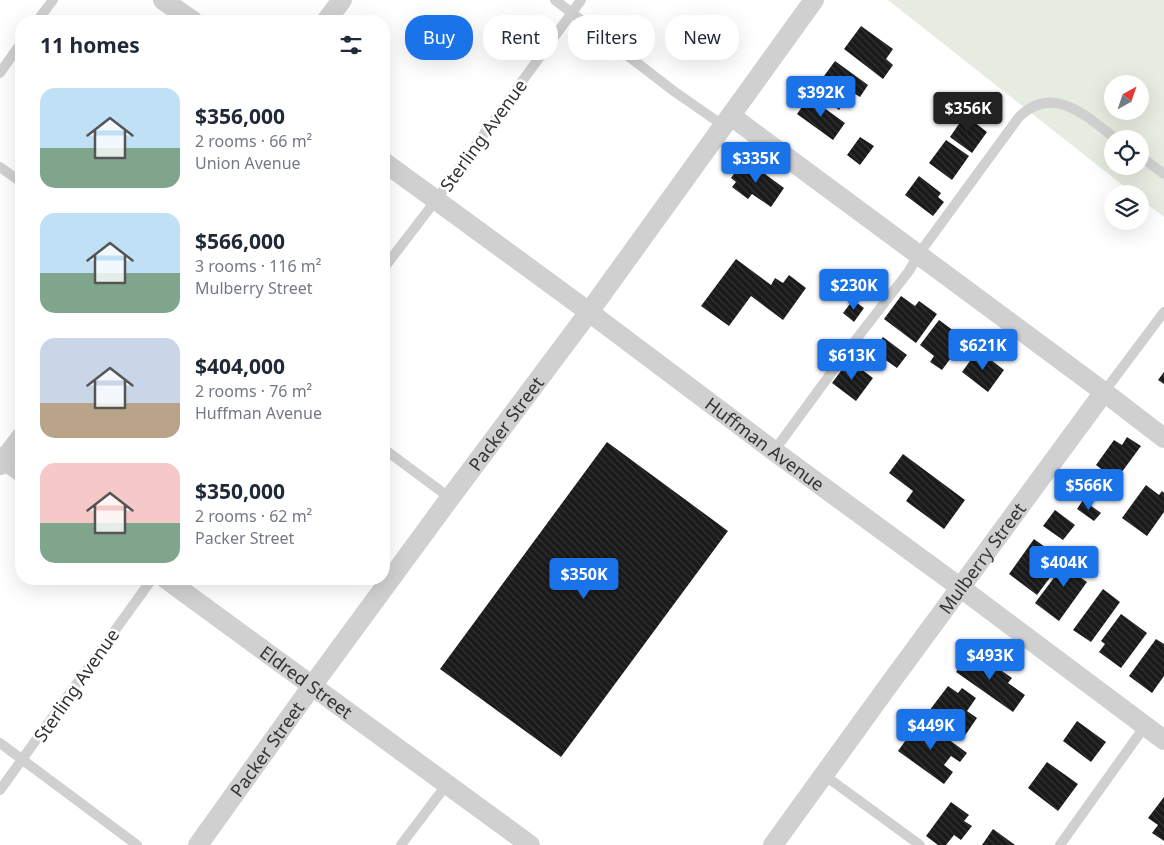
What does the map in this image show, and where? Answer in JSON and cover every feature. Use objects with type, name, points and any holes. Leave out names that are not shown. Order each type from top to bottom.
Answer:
[{"type":"street","points":[[163,0],[184,15]]},
{"type":"street","points":[[331,15],[342,0]]},
{"type":"street","name":"Packer Street","points":[[390,580],[589,312],[814,0]]},
{"type":"street","points":[[728,121],[918,255],[1164,438]]},
{"type":"street","name":"Huffman Avenue","points":[[390,166],[1164,740]]},
{"type":"street","name":"Mulberry Street","points":[[773,845],[1104,392]]},
{"type":"street","points":[[15,445],[2,461],[15,469]]},
{"type":"street","name":"Eldred Street","points":[[174,585],[530,845]]},
{"type":"street","name":"Packer Street","points":[[198,845],[386,585]]},
{"type":"lane","points":[[42,15],[53,0]]},
{"type":"lane","points":[[555,0],[674,92],[728,121]]},
{"type":"lane","name":"Sterling Avenue","points":[[390,260],[581,0]]},
{"type":"lane","points":[[0,73],[15,52]]},
{"type":"lane","points":[[774,452],[851,346],[909,271],[918,255],[1019,117],[1034,105],[1046,102],[1062,104],[1078,111],[1104,130]]},
{"type":"lane","points":[[1149,163],[1164,174]]},
{"type":"lane","points":[[0,167],[15,178]]},
{"type":"lane","points":[[1104,392],[1164,312]]},
{"type":"lane","points":[[390,453],[450,498]]},
{"type":"lane","name":"Sterling Avenue","points":[[0,790],[148,585]]},
{"type":"lane","points":[[1060,845],[1145,726]]},
{"type":"lane","points":[[0,743],[137,845]]},
{"type":"lane","points":[[824,775],[920,845]]},
{"type":"lane","points":[[401,845],[447,784]]},
{"type":"shaded area","points":[[888,0],[1164,0],[1164,217],[1149,206],[1149,185],[1123,185],[1110,175],[1149,175],[1149,130],[1104,130],[1104,170]]},
{"type":"building","points":[[861,26],[893,49],[886,59],[893,65],[883,79],[844,49]]},
{"type":"building","points":[[835,61],[868,85],[860,97],[852,92],[839,110],[813,91]]},
{"type":"building","points":[[809,97],[845,123],[833,140],[797,114]]},
{"type":"building","points":[[965,115],[987,132],[972,153],[950,137]]},
{"type":"building","points":[[860,137],[874,146],[860,165],[847,155]]},
{"type":"building","points":[[946,140],[969,156],[952,180],[929,163]]},
{"type":"building","points":[[745,159],[784,188],[771,207],[752,194],[748,199],[732,187],[736,182],[731,178]]},
{"type":"building","points":[[919,176],[941,193],[938,197],[944,202],[933,216],[905,195]]},
{"type":"building","points":[[736,259],[771,285],[775,278],[783,283],[789,275],[806,288],[783,320],[751,296],[729,326],[701,306]]},
{"type":"building","points":[[863,269],[881,282],[867,301],[849,288]]},
{"type":"building","points":[[901,296],[915,306],[919,301],[937,314],[916,343],[884,319]]},
{"type":"building","points":[[853,300],[864,308],[854,322],[843,313]]},
{"type":"building","points":[[939,320],[965,339],[942,370],[930,362],[934,356],[920,345]]},
{"type":"building","points":[[883,337],[907,355],[897,368],[873,351]]},
{"type":"building","points":[[978,350],[1004,370],[988,392],[962,372]]},
{"type":"building","points":[[849,360],[873,378],[856,401],[832,383]]},
{"type":"building","points":[[1164,372],[1164,384],[1158,380]]},
{"type":"building","points":[[1127,437],[1141,446],[1116,480],[1096,465],[1114,440],[1122,445]]},
{"type":"building","points":[[607,442],[728,531],[561,757],[440,669]]},
{"type":"building","points":[[903,454],[965,500],[944,529],[906,501],[913,491],[889,473]]},
{"type":"building","points":[[1146,485],[1159,495],[1162,491],[1164,493],[1164,512],[1147,536],[1122,518]]},
{"type":"building","points":[[1083,500],[1101,513],[1094,521],[1077,509]]},
{"type":"building","points":[[1055,510],[1075,525],[1063,540],[1043,526]]},
{"type":"building","points":[[1034,539],[1063,560],[1037,595],[1009,574]]},
{"type":"building","points":[[1074,551],[1088,561],[1077,575],[1087,582],[1059,621],[1035,603]]},
{"type":"building","points":[[1103,589],[1120,602],[1091,642],[1073,630]]},
{"type":"building","points":[[1121,614],[1147,633],[1121,668],[1099,652],[1105,644],[1101,641]]},
{"type":"building","points":[[1156,639],[1164,644],[1164,676],[1152,693],[1129,676]]},
{"type":"building","points":[[972,650],[1012,678],[1008,683],[1025,695],[1013,712],[956,672]]},
{"type":"building","points":[[948,686],[958,693],[962,688],[976,698],[967,711],[977,718],[964,737],[929,711]]},
{"type":"building","points":[[921,719],[967,753],[960,762],[951,756],[944,765],[953,772],[944,784],[898,751]]},
{"type":"building","points":[[1077,721],[1106,742],[1091,762],[1063,741]]},
{"type":"building","points":[[1047,762],[1078,784],[1058,811],[1028,788]]},
{"type":"building","points":[[1164,797],[1164,841],[1152,833],[1158,825],[1148,818]]},
{"type":"building","points":[[951,802],[969,815],[964,821],[972,826],[961,840],[954,835],[946,845],[938,845],[926,836]]},
{"type":"building","points":[[993,829],[1015,845],[982,845]]}]
